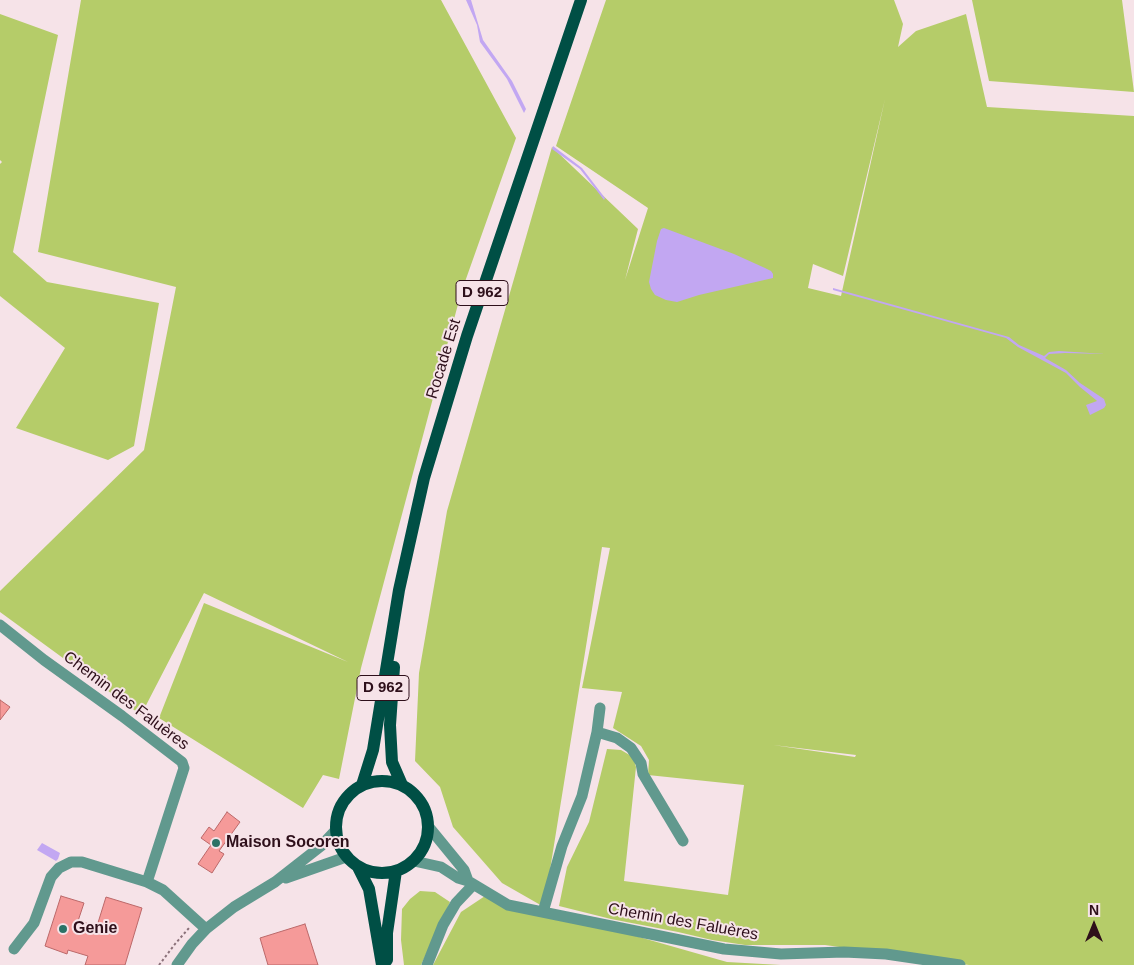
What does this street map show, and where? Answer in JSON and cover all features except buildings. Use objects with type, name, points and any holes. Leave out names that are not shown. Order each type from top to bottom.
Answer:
[{"type":"main road","name":"Rocade Est","points":[[362,785],[374,750],[399,590],[424,478],[462,354],[581,0]]},
{"type":"main road","name":"Rocade Est","points":[[399,590],[390,725],[392,762],[402,786]]},
{"type":"main road","points":[[376,781],[389,781],[402,786],[413,793],[421,802],[426,814],[428,826],[427,839],[422,851],[414,861],[396,871],[382,874],[369,872],[358,867],[346,857],[338,845],[335,831],[336,817],[341,803],[350,792],[362,785],[376,781]]},
{"type":"main road","points":[[358,867],[369,889],[382,965]]},
{"type":"main road","points":[[387,965],[387,933],[396,871]]},
{"type":"street","name":"Chemin des Faluères","points":[[0,625],[44,660],[182,762],[184,768],[147,882]]},
{"type":"street","points":[[543,912],[562,846],[582,796],[597,732],[600,708]]},
{"type":"street","points":[[597,732],[617,738],[630,748],[641,762],[643,774],[683,841]]},
{"type":"street","name":"Chemin des Faluères","points":[[428,826],[464,870],[470,883]]},
{"type":"street","points":[[177,965],[192,944],[201,925],[275,882],[321,846],[335,831]]},
{"type":"street","points":[[275,882],[346,857]]},
{"type":"street","name":"Chemin des Faluères","points":[[414,861],[441,867],[508,906],[613,928],[724,949],[781,954],[844,952],[886,954],[960,965]]},
{"type":"street","points":[[14,949],[34,922],[51,877],[59,868],[70,862],[82,862],[147,882],[163,890],[201,925]]},
{"type":"street","points":[[427,965],[443,925],[470,883]]},
{"type":"path","points":[[159,965],[184,933],[201,925]]},
{"type":"green space","points":[[81,0],[441,0],[516,138],[461,293],[361,668],[339,779],[323,775],[303,808],[159,718],[204,603],[348,662],[204,593],[141,715],[0,612],[0,591],[144,450],[176,287],[38,252]]},
{"type":"green space","points":[[606,0],[894,0],[903,24],[898,47],[916,31],[966,14],[987,107],[1134,116],[1134,965],[969,965],[825,945],[745,945],[611,919],[559,906],[567,867],[589,822],[607,749],[621,750],[633,757],[636,767],[624,881],[728,895],[744,785],[648,775],[649,760],[641,746],[613,728],[622,692],[582,688],[610,548],[602,547],[544,907],[502,883],[453,827],[440,787],[415,761],[419,673],[447,511],[552,147],[638,229],[625,280],[648,208],[556,146]],"holes":[[[885,99],[841,296],[808,288],[813,264],[843,276]],[[773,745],[856,755],[855,757]]]},
{"type":"green space","points":[[972,0],[1122,0],[1134,92],[989,81]]},
{"type":"green space","points":[[0,14],[58,35],[13,252],[47,282],[159,303],[134,446],[108,460],[16,428],[65,348],[0,296],[0,164],[2,162],[0,160]]},
{"type":"green space","points":[[420,891],[435,892],[450,902],[421,965],[404,965],[401,940],[402,909]]},
{"type":"green space","points":[[488,894],[727,962],[781,965],[433,965],[461,912]]},
{"type":"shaded area","points":[[466,0],[471,0],[483,40],[512,81],[526,109],[524,113],[507,79],[480,42],[477,25]]},
{"type":"shaded area","points":[[553,146],[582,168],[605,198],[604,200],[580,169],[552,149]]},
{"type":"shaded area","points":[[664,228],[734,254],[765,268],[771,271],[773,278],[677,302],[655,295],[649,282],[657,241],[661,229]]},
{"type":"shaded area","points":[[833,288],[1009,337],[1019,345],[1044,356],[1049,352],[1059,351],[1105,354],[1049,354],[1045,358],[1066,370],[1080,383],[1104,399],[1106,405],[1090,415],[1086,405],[1096,400],[1066,373],[1018,347],[1006,338],[833,290]]},
{"type":"shaded area","points":[[42,843],[60,853],[56,861],[37,850]]},
{"type":"place","name":"Maison Socoren","points":[[216,843]]},
{"type":"place","name":"Genie","points":[[63,929]]}]
